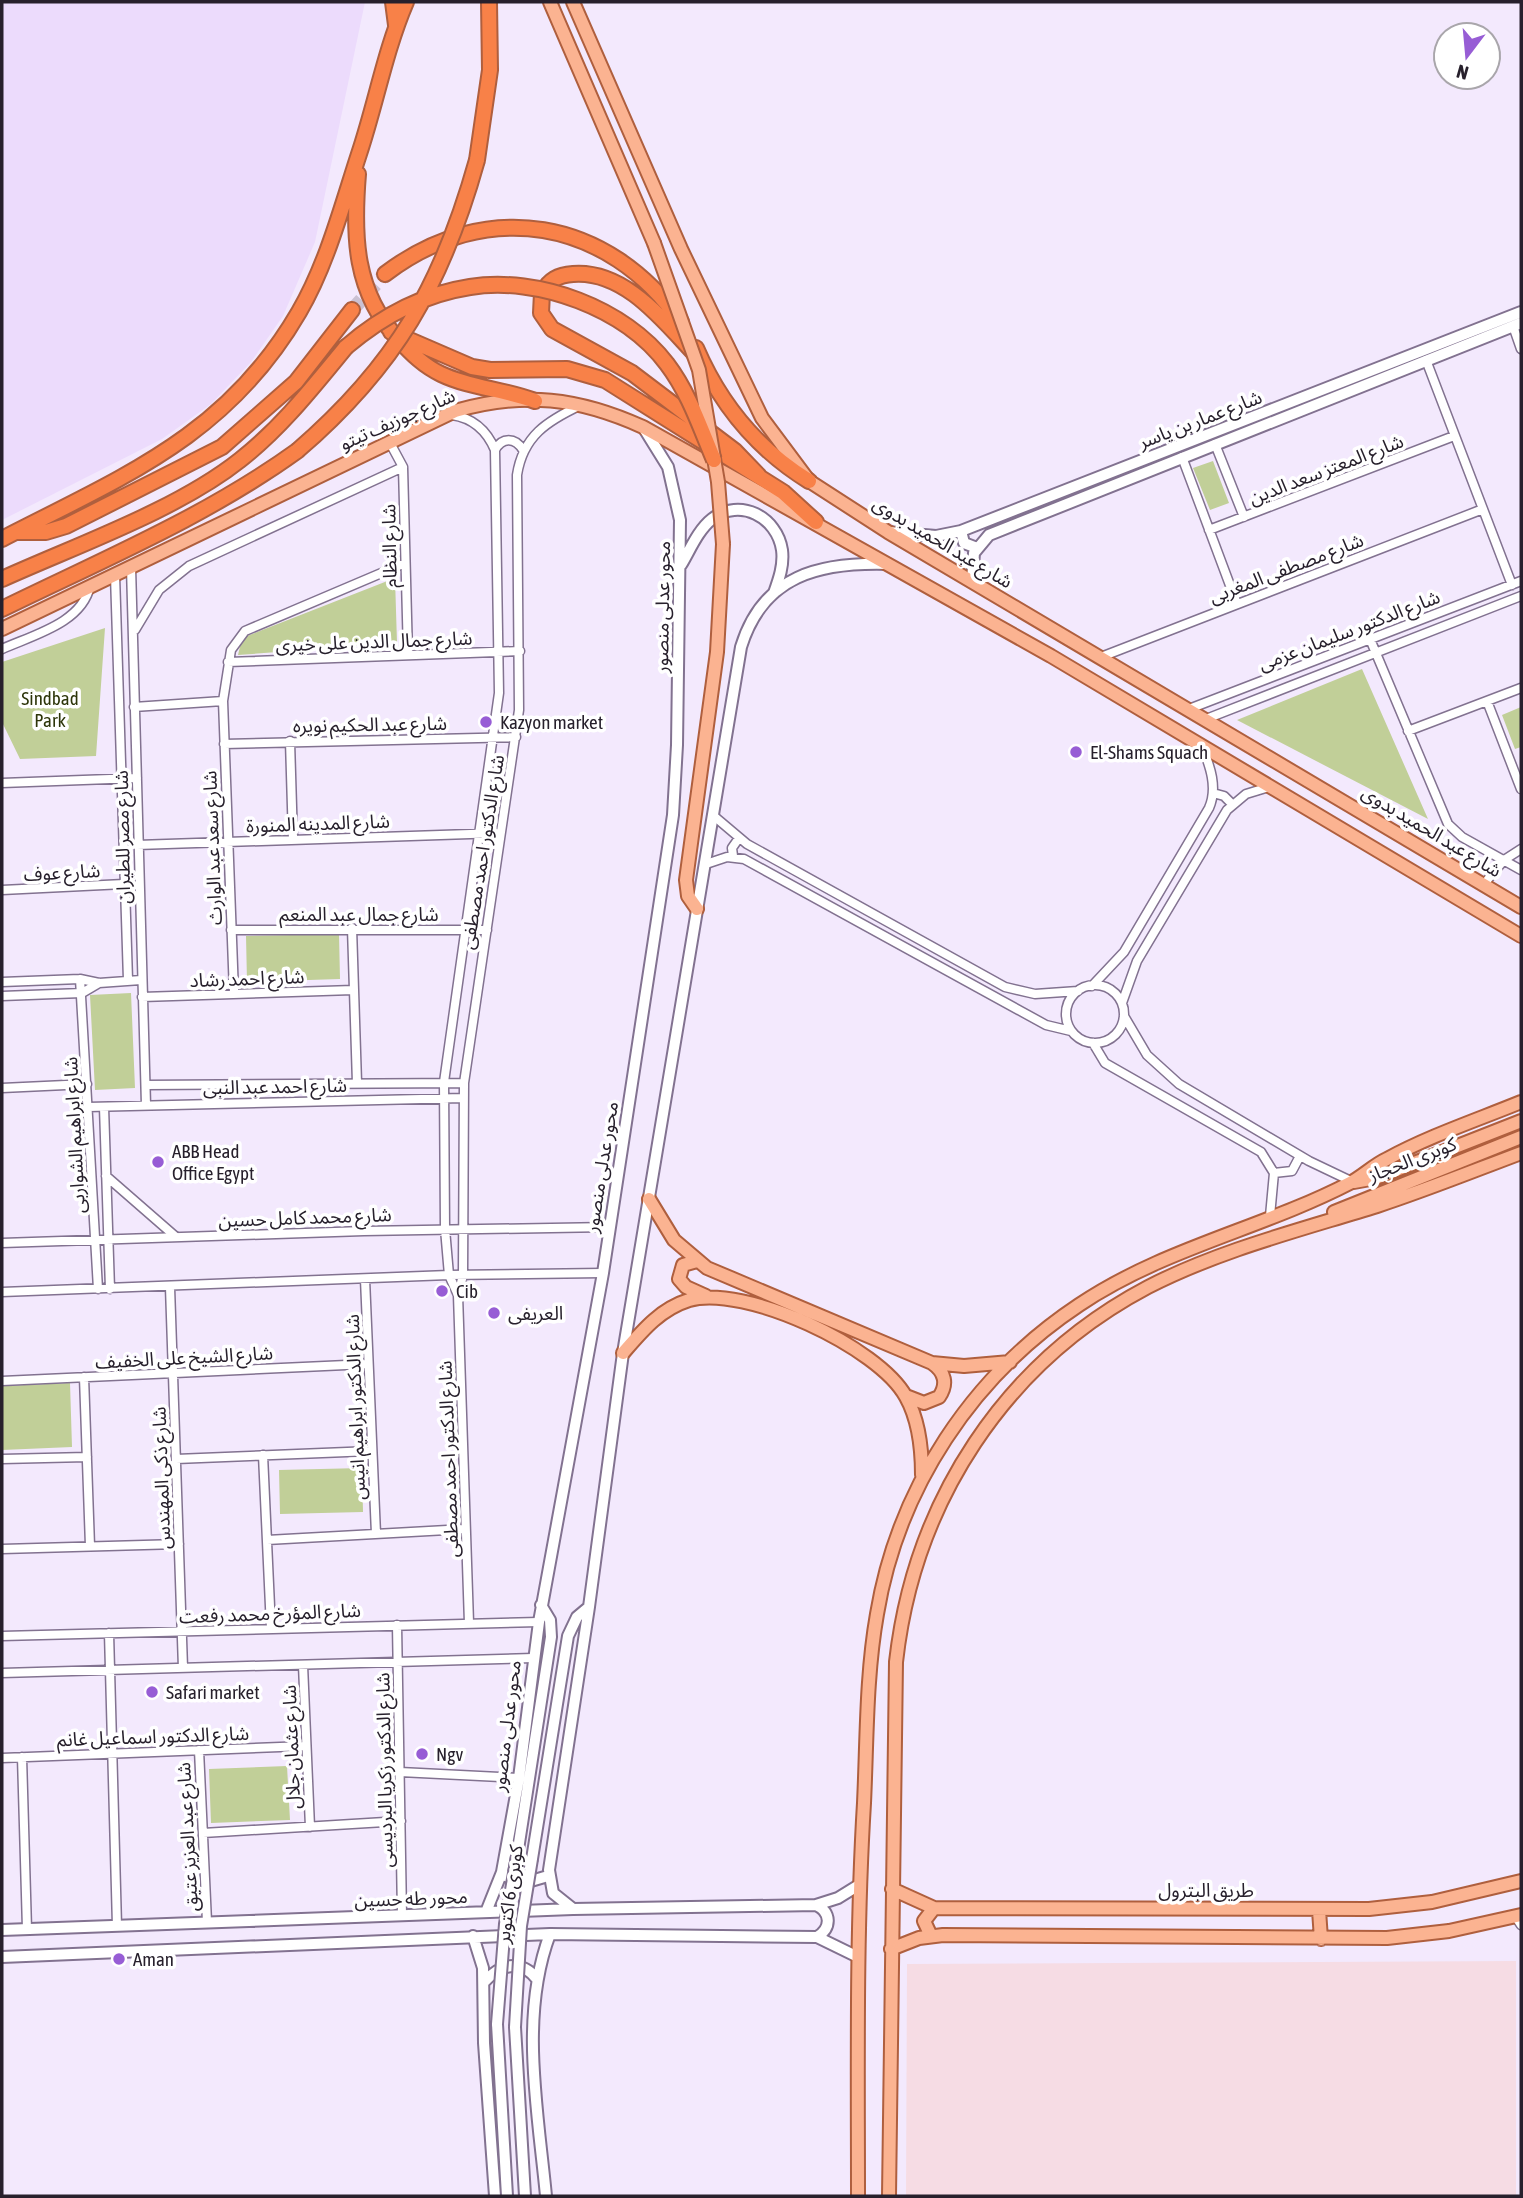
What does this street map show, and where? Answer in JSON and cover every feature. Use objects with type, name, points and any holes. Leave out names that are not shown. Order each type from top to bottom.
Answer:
[{"type":"highway","points":[[393,2],[396,26]]},
{"type":"highway","points":[[8,535],[168,451],[238,396],[274,351],[300,311],[321,266],[360,151],[405,2]]},
{"type":"highway","name":"شارع جوزيف تيتو","points":[[2,609],[253,483],[332,421],[365,385],[396,346],[422,304],[462,215],[477,160],[489,83],[489,2]]},
{"type":"highway","points":[[360,151],[355,212],[358,264],[376,311],[391,332],[425,365],[443,375],[534,401]]},
{"type":"highway","points":[[385,274],[421,249],[462,233],[505,226],[558,232],[596,248],[650,285],[692,339],[702,362],[740,423],[777,459],[809,481]]},
{"type":"highway","points":[[702,362],[646,304],[606,278],[578,273],[559,276],[542,293],[541,313],[552,329],[640,378],[735,451],[759,476]]},
{"type":"highway","points":[[2,579],[191,493],[216,478],[279,426],[346,348],[393,314],[456,289],[504,285],[541,290],[575,300],[624,325],[666,363],[690,402],[715,460]]},
{"type":"highway","points":[[8,535],[46,532],[66,526],[222,447],[296,382],[352,310]]},
{"type":"highway","points":[[391,332],[472,367],[490,370],[567,369],[605,380],[759,476],[793,499],[816,522]]},
{"type":"main road","points":[[550,2],[654,243],[692,342],[708,409],[723,544],[717,652],[686,880],[688,896],[697,909]]},
{"type":"main road","name":"شارع عبد الحميد بدوى","points":[[573,2],[681,249],[755,406],[785,454],[809,481],[888,532],[1521,907]]},
{"type":"main road","name":"شارع عمار بن ياسر","points":[[888,532],[936,536],[961,531],[1521,312]]},
{"type":"main road","name":"شارع عمار بن ياسر","points":[[977,548],[989,535],[1517,324]]},
{"type":"main road","name":"شارع جوزيف تيتو","points":[[2,629],[389,441],[449,414],[492,402],[585,404],[643,427],[888,564]]},
{"type":"main road","name":"محور عدلى منصور","points":[[486,1913],[502,1872],[519,1778],[541,1605],[603,1273],[673,814],[677,745],[680,520],[676,493],[662,454],[643,427]]},
{"type":"main road","points":[[679,569],[711,520],[733,510],[748,511],[768,520],[780,542],[782,569],[774,593]]},
{"type":"main road","points":[[961,531],[964,543],[977,548],[971,564],[972,581]]},
{"type":"main road","points":[[572,1909],[557,1899],[548,1876],[589,1607],[623,1353],[673,1040],[715,817],[741,647],[754,615],[774,593],[801,575],[827,566],[888,564],[1051,656],[1521,936]]},
{"type":"main road","points":[[858,2196],[859,1885],[871,1667],[877,1614],[889,1562],[922,1476],[955,1423],[1010,1362],[1058,1320],[1125,1277],[1173,1253],[1353,1182],[1391,1156],[1521,1102]]},
{"type":"main road","name":"كوبرى الحجاز","points":[[1353,1182],[1376,1178],[1521,1121]]},
{"type":"main road","name":"كوبرى الحجاز","points":[[1319,1222],[1356,1202],[1521,1138]]},
{"type":"main road","points":[[889,2196],[894,1693],[900,1632],[922,1543],[962,1460],[1018,1387],[1063,1345],[1105,1312],[1174,1275],[1521,1153]]},
{"type":"main road","points":[[623,1353],[660,1314],[681,1303],[707,1297],[748,1304],[819,1330],[874,1364],[906,1396],[924,1403],[939,1397],[945,1382],[939,1368],[932,1363],[727,1279],[697,1261],[674,1240],[649,1199]]},
{"type":"main road","points":[[697,1261],[683,1265],[679,1279],[707,1297]]},
{"type":"main road","points":[[932,1363],[964,1366],[1010,1362]]},
{"type":"main road","points":[[906,1396],[920,1443],[922,1476]]},
{"type":"main road","name":"كوبرى 6 اكتوبر","points":[[507,2196],[496,2024],[505,1924],[551,1637],[550,1620],[541,1605]]},
{"type":"main road","name":"كوبرى 6 اكتوبر","points":[[525,2196],[515,2027],[519,1948],[568,1636],[577,1617],[589,1607]]},
{"type":"main road","points":[[502,1872],[524,1883],[548,1876]]},
{"type":"main road","name":"طريق البترول","points":[[892,1889],[909,1900],[934,1908],[1319,1910],[1369,1909],[1432,1902],[1521,1881]]},
{"type":"main road","name":"محور طه حسين","points":[[2,1930],[572,1909],[816,1905],[838,1898],[859,1885]]},
{"type":"main road","points":[[816,1905],[826,1912],[828,1921],[824,1933],[817,1937]]},
{"type":"main road","points":[[931,1936],[925,1921],[934,1908]]},
{"type":"main road","points":[[1319,1910],[1321,1939]]},
{"type":"main road","points":[[891,1948],[931,1936],[1321,1939],[1418,1936],[1519,1919]]},
{"type":"main road","points":[[546,2196],[533,2018],[537,1979],[550,1934]]},
{"type":"main road","name":"محور طه حسين","points":[[2,1957],[550,1934],[817,1937],[839,1945],[858,1957]]},
{"type":"main road","points":[[473,1936],[482,1960],[484,1982],[484,2043],[495,2196]]},
{"type":"main road","points":[[484,1982],[494,1971],[507,1966],[527,1969],[537,1979]]},
{"type":"street","points":[[1517,324],[1521,349]]},
{"type":"street","points":[[1426,360],[1483,509],[1517,583]]},
{"type":"street","points":[[449,414],[477,425],[488,436],[495,450],[500,443],[509,440],[517,442],[523,450],[541,427],[585,404]]},
{"type":"street","name":"شارع المعتز سعد الدين","points":[[1209,530],[1454,436]]},
{"type":"street","name":"شارع النظام","points":[[389,441],[404,467],[408,655]]},
{"type":"street","points":[[1215,444],[1244,517]]},
{"type":"street","name":"شارع الدكتور احمد مصطفى","points":[[458,1295],[449,1275],[445,1229],[443,1098],[495,737],[499,652],[495,450]]},
{"type":"street","name":"شارع الدكتور احمد مصطفى","points":[[469,1623],[458,1295],[463,1275],[463,1098],[516,737],[520,651],[517,475],[523,450]]},
{"type":"street","points":[[1182,457],[1237,604]]},
{"type":"street","points":[[133,636],[151,600],[168,581],[189,566],[404,467]]},
{"type":"street","name":"شارع مصطفى المغربى","points":[[1101,657],[1483,509]]},
{"type":"street","points":[[228,662],[236,640],[245,632],[405,564]]},
{"type":"street","name":"شارع مصر للطيران","points":[[131,567],[146,1105]]},
{"type":"street","name":"شارع مصر للطيران","points":[[115,575],[128,980]]},
{"type":"street","name":"شارع الدكتور سليمان عزمى","points":[[1189,709],[1517,583]]},
{"type":"street","points":[[2,649],[75,613],[87,599],[90,586]]},
{"type":"street","name":"شارع الدكتور سليمان عزمى","points":[[1206,719],[1521,596]]},
{"type":"street","points":[[1370,639],[1448,824],[1462,837],[1521,870]]},
{"type":"street","name":"شارع جمال الدين على خيرى","points":[[228,662],[520,651]]},
{"type":"street","name":"شارع سعد عبد الوارث","points":[[228,662],[223,701],[234,993]]},
{"type":"street","points":[[1408,731],[1521,688]]},
{"type":"street","points":[[134,707],[223,701]]},
{"type":"street","points":[[1487,701],[1521,789]]},
{"type":"street","name":"شارع عبد الحكيم نويره","points":[[225,744],[516,737]]},
{"type":"street","points":[[290,741],[293,839]]},
{"type":"street","points":[[715,817],[739,838],[1004,987],[1035,994],[1078,991],[1092,986],[1124,952],[1206,814],[1213,793],[1202,746]]},
{"type":"street","points":[[1512,764],[1521,760]]},
{"type":"street","points":[[2,783],[137,778]]},
{"type":"street","points":[[1270,787],[1246,794],[1232,804],[1137,961],[1122,1003],[1124,1016],[1147,1055],[1168,1076],[1300,1156],[1353,1182]]},
{"type":"street","points":[[1213,793],[1224,796],[1232,804]]},
{"type":"street","name":"شارع المدينه المنورة","points":[[137,845],[500,833]]},
{"type":"street","points":[[733,856],[732,848],[739,838]]},
{"type":"street","points":[[1483,884],[1504,860],[1521,849]]},
{"type":"street","points":[[706,864],[733,856],[749,862],[1046,1026],[1071,1031]]},
{"type":"street","name":"شارع عوف","points":[[2,890],[124,884]]},
{"type":"street","points":[[352,928],[357,1083]]},
{"type":"street","name":"شارع جمال عبد المنعم","points":[[231,930],[486,930]]},
{"type":"street","points":[[2,982],[80,979],[99,983],[141,980]]},
{"type":"street","name":"شارع ابراهيم الشواربى","points":[[80,979],[98,1289]]},
{"type":"street","points":[[2,996],[82,993],[99,983]]},
{"type":"street","points":[[1092,986],[1110,990],[1122,1003]]},
{"type":"street","name":"شارع احمد رشاد","points":[[142,997],[353,990]]},
{"type":"street","points":[[1078,991],[1067,1006],[1066,1019],[1071,1031],[1081,1040],[1093,1043],[1106,1041],[1117,1034],[1124,1016]]},
{"type":"street","points":[[1093,1043],[1105,1063],[1256,1148],[1269,1162],[1274,1173],[1270,1216]]},
{"type":"street","name":"شارع احمد عبد النبى","points":[[146,1085],[464,1083]]},
{"type":"street","points":[[2,1088],[87,1084]]},
{"type":"street","name":"شارع احمد عبد النبى","points":[[88,1107],[463,1098]]},
{"type":"street","name":"شارع ابراهيم الشواربى","points":[[104,1107],[110,1289]]},
{"type":"street","points":[[1274,1173],[1292,1171],[1300,1156]]},
{"type":"street","points":[[106,1176],[176,1237]]},
{"type":"street","name":"شارع محمد كامل حسين","points":[[2,1243],[445,1229],[609,1227]]},
{"type":"street","points":[[2,1292],[449,1275],[603,1273]]},
{"type":"street","name":"شارع الدكتور ابراهيم انيس","points":[[365,1279],[376,1534]]},
{"type":"street","name":"شارع ذكى المهندس","points":[[170,1287],[183,1668]]},
{"type":"street","name":"شارع الشيخ على الخفيف","points":[[2,1381],[369,1364]]},
{"type":"street","points":[[84,1377],[90,1546]]},
{"type":"street","points":[[176,1459],[372,1451]]},
{"type":"street","points":[[263,1455],[271,1629]]},
{"type":"street","points":[[2,1459],[87,1457]]},
{"type":"street","points":[[267,1540],[465,1529]]},
{"type":"street","points":[[2,1549],[179,1544]]},
{"type":"street","name":"شارع المؤرخ محمد رفعت","points":[[2,1636],[539,1622]]},
{"type":"street","name":"شارع الدكتور زكريا البرديسى","points":[[397,1625],[402,1915]]},
{"type":"street","points":[[108,1633],[117,1926]]},
{"type":"street","points":[[2,1673],[533,1658]]},
{"type":"street","name":"شارع عثمان جلال","points":[[303,1665],[310,1827]]},
{"type":"street","name":"شارع الدكتور اسماعيل غانم","points":[[2,1758],[306,1746]]},
{"type":"street","name":"شارع عبد العزيز عتيق","points":[[199,1750],[207,1922]]},
{"type":"street","points":[[22,1757],[27,1929]]},
{"type":"street","points":[[400,1772],[519,1778]]},
{"type":"street","points":[[203,1833],[401,1821]]},
{"type":"shaded area","points":[[2,2],[365,2],[315,242],[283,316],[251,362],[211,404],[162,439],[2,520]]},
{"type":"shaded area","points":[[1516,1961],[1516,2196],[906,2196],[907,1964]]},
{"type":"green space","points":[[1213,461],[1229,503],[1210,510],[1193,468]]},
{"type":"green space","points":[[395,578],[397,643],[238,655],[242,638]]},
{"type":"green space","name":"Sindbad Park","points":[[105,628],[96,756],[20,759],[2,722],[2,662]]},
{"type":"green space","points":[[1362,669],[1428,819],[1237,720]]},
{"type":"green space","points":[[1521,707],[1521,747],[1515,749],[1502,715]]},
{"type":"green space","points":[[339,934],[340,979],[247,982],[246,936]]},
{"type":"green space","points":[[131,993],[135,1088],[95,1090],[90,995]]},
{"type":"green space","points":[[70,1383],[72,1447],[2,1450],[2,1386]]},
{"type":"green space","points":[[362,1468],[363,1512],[280,1514],[279,1470]]},
{"type":"green space","points":[[287,1766],[290,1820],[211,1823],[209,1769]]},
{"type":"tunnel","points":[[352,310],[385,274]]},
{"type":"place","name":"Kazyon market","points":[[486,722]]},
{"type":"place","name":"El-Shams Squach","points":[[1076,752]]},
{"type":"place","name":"ABB Head Office Egypt","points":[[158,1162]]},
{"type":"place","name":"Cib","points":[[442,1291]]},
{"type":"place","name":"العريفى","points":[[494,1313]]},
{"type":"place","name":"Safari market","points":[[152,1692]]},
{"type":"place","name":"Ngv","points":[[422,1754]]},
{"type":"place","name":"Aman","points":[[119,1959]]}]
